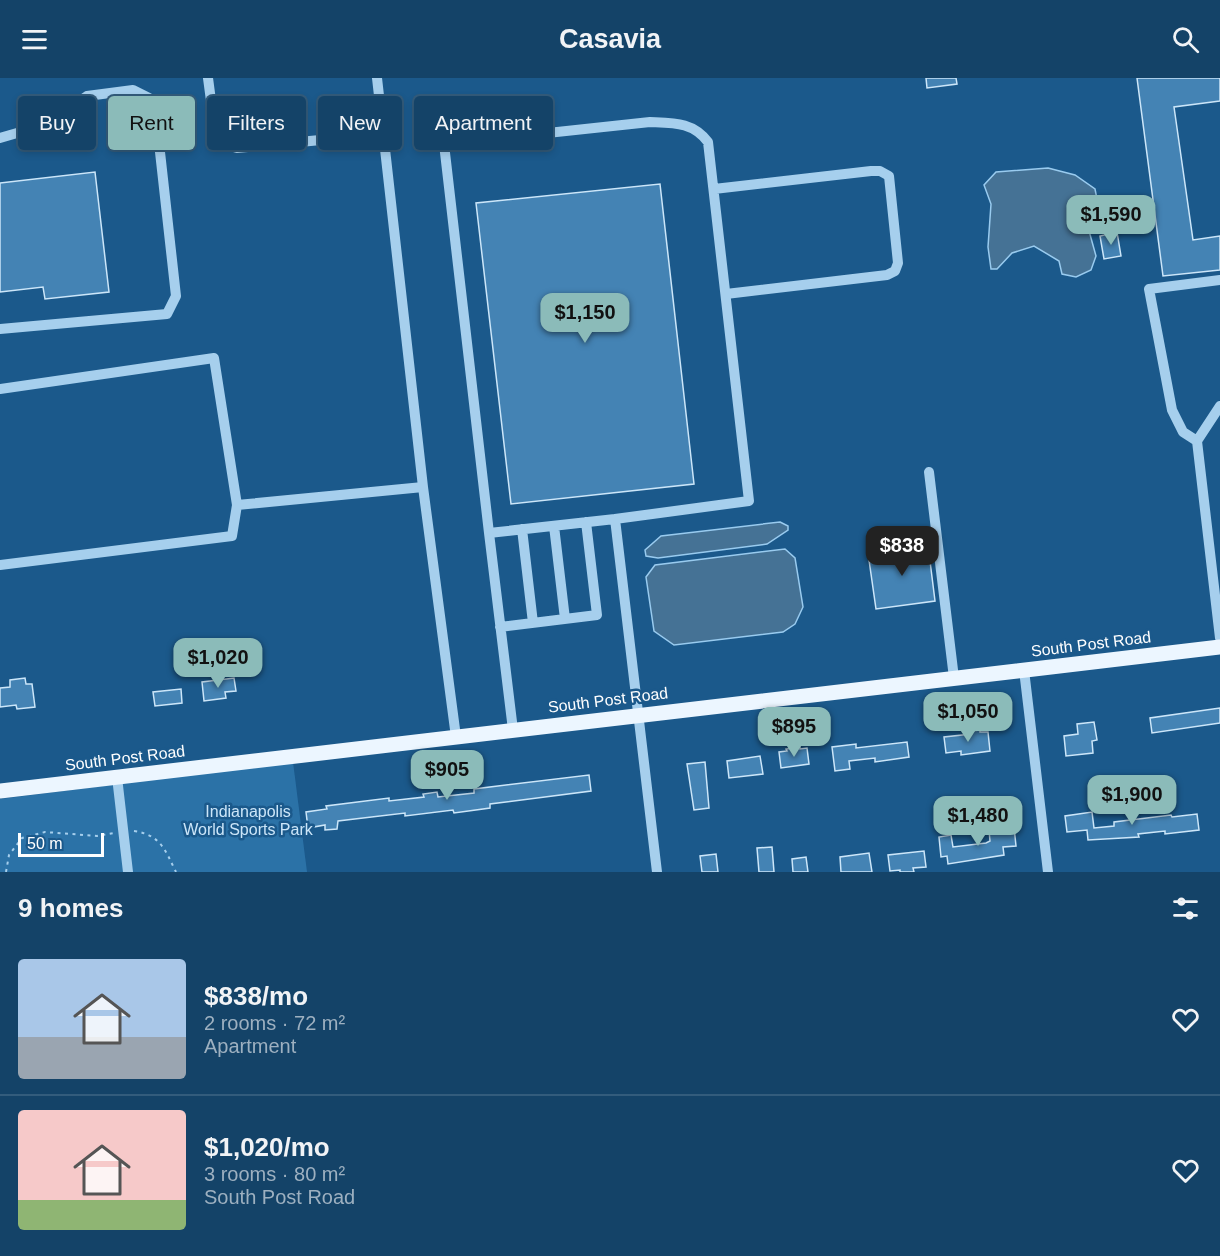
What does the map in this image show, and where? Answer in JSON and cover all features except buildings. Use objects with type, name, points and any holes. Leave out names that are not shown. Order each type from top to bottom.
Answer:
[{"type":"main road","name":"South Post Road","points":[[0,791],[637,714],[1220,647]]},
{"type":"street","points":[[208,78],[215,131],[227,145],[237,148],[318,140]]},
{"type":"street","points":[[377,78],[379,96]]},
{"type":"street","points":[[0,138],[65,122],[70,108],[87,96],[133,90],[149,98],[158,134],[176,296],[168,314],[0,329]]},
{"type":"street","points":[[489,533],[749,501],[708,142],[700,132],[672,123],[650,122],[444,144],[489,533],[500,627],[513,730]]},
{"type":"street","points":[[385,150],[423,487],[456,737]]},
{"type":"street","points":[[714,189],[871,171],[880,171],[889,176],[898,263],[894,271],[887,275],[726,294]]},
{"type":"street","points":[[1197,441],[1183,432],[1172,410],[1149,289],[1220,280]]},
{"type":"street","points":[[0,389],[214,358],[237,505],[232,536],[0,565]]},
{"type":"street","points":[[1220,406],[1197,441],[1220,638]]},
{"type":"street","points":[[929,472],[954,678]]},
{"type":"street","points":[[237,505],[423,487]]},
{"type":"street","points":[[615,519],[657,872]]},
{"type":"street","points":[[500,627],[597,615],[586,522]]},
{"type":"street","points":[[554,526],[565,619]]},
{"type":"street","points":[[522,529],[533,623]]},
{"type":"street","points":[[1024,670],[1048,872]]},
{"type":"street","points":[[117,777],[128,872]]},
{"type":"path","points":[[133,831],[155,837],[176,872]]},
{"type":"path","points":[[6,872],[9,855],[22,838],[45,832],[97,836],[120,832]]},
{"type":"green space","name":"Indianapolis World Sports Park","points":[[293,762],[307,872],[0,872],[0,799]]},
{"type":"shaded area","points":[[1048,168],[1075,175],[1095,189],[1097,199],[1086,220],[1096,256],[1091,270],[1076,277],[1062,274],[1059,261],[1034,246],[1012,253],[997,269],[991,269],[988,247],[991,204],[984,185],[996,172]]},
{"type":"shaded area","points":[[780,522],[788,526],[788,530],[767,544],[658,558],[646,556],[645,550],[661,536]]},
{"type":"shaded area","points":[[785,549],[795,558],[803,607],[795,624],[783,632],[674,645],[654,631],[646,577],[655,565]]}]
